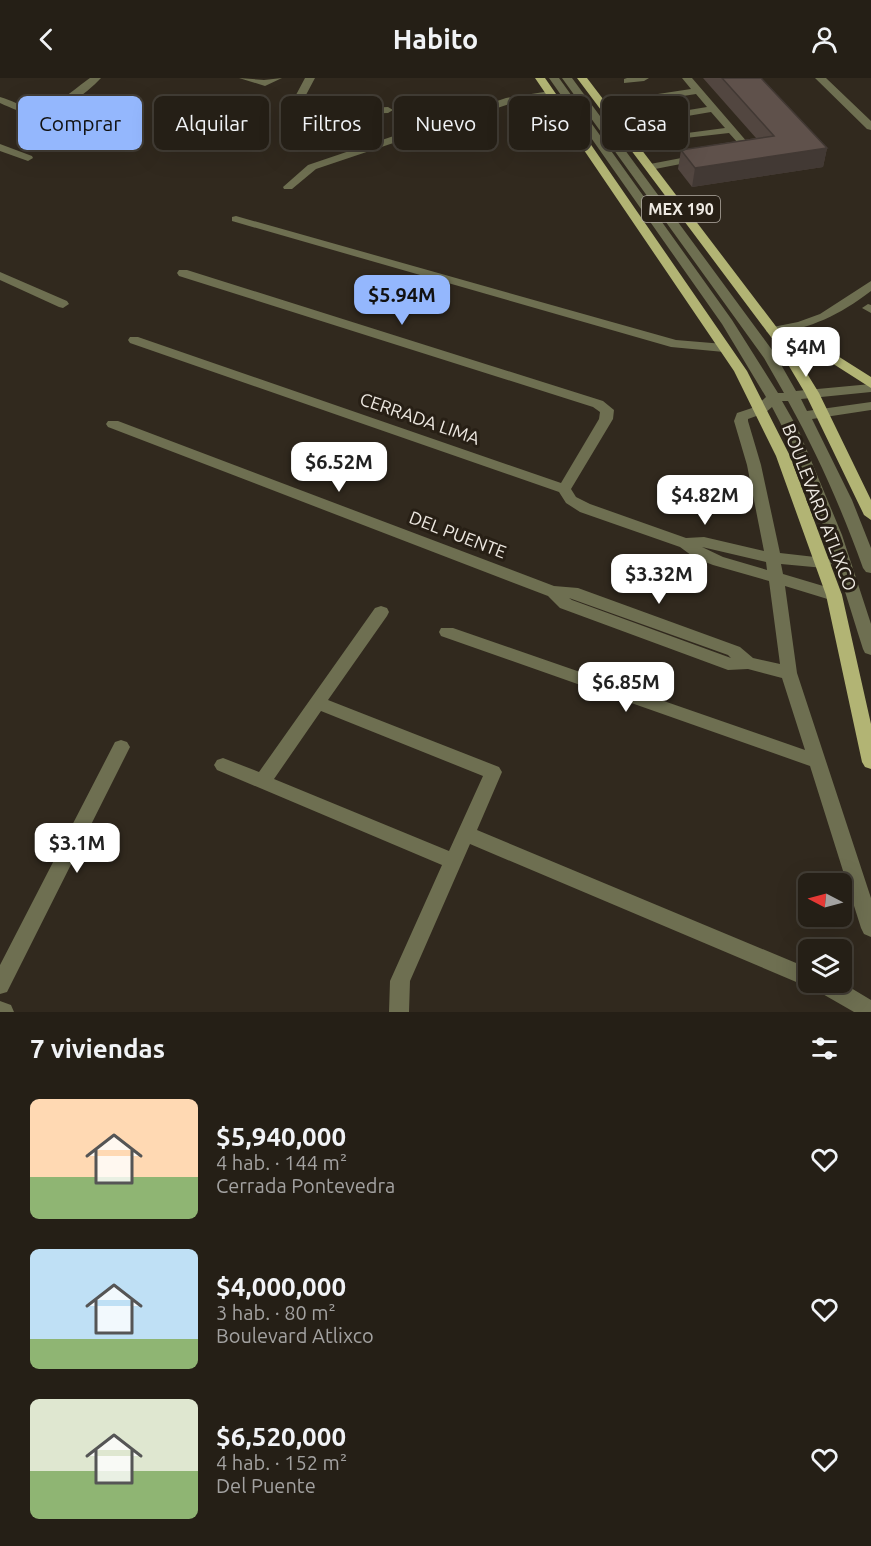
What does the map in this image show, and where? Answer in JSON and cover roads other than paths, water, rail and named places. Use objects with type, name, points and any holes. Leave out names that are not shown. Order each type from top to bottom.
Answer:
[{"type":"main road","name":"BOULEVARD ATLIXCO","points":[[540,78],[740,371],[783,456],[834,595],[871,762]]},
{"type":"main road","name":"BOULEVARD ATLIXCO","points":[[582,78],[776,335],[812,393],[871,514]]},
{"type":"main road","points":[[776,335],[820,350],[840,361],[871,386]]},
{"type":"street","points":[[0,100],[28,110],[39,111],[50,108],[96,78]]},
{"type":"street","points":[[244,78],[265,82],[277,78]]},
{"type":"street","points":[[310,78],[294,108],[300,114],[388,110]]},
{"type":"street","points":[[554,78],[728,323],[785,418],[835,535],[871,649]]},
{"type":"street","points":[[567,78],[754,332],[804,416],[845,500],[871,568]]},
{"type":"street","points":[[627,81],[644,78]]},
{"type":"street","points":[[687,78],[744,146],[742,149],[726,152]]},
{"type":"street","points":[[820,78],[871,127]]},
{"type":"street","points":[[662,96],[699,90]]},
{"type":"street","points":[[288,188],[312,167],[510,100],[550,94]]},
{"type":"street","points":[[688,113],[714,109]]},
{"type":"street","points":[[688,136],[732,130]]},
{"type":"street","points":[[0,147],[28,158]]},
{"type":"street","points":[[650,167],[704,156]]},
{"type":"street","points":[[236,219],[675,344],[724,348]]},
{"type":"street","points":[[183,273],[598,404],[607,410],[606,419],[564,489]]},
{"type":"street","points":[[1,277],[63,304]]},
{"type":"street","points":[[776,335],[822,320],[871,285]]},
{"type":"street","name":"CERRADA LIMA","points":[[134,340],[564,489],[571,500],[585,508],[685,543],[700,554],[717,561],[834,595]]},
{"type":"street","points":[[871,386],[773,398],[760,410],[742,416],[741,421],[754,465],[777,578],[789,673],[871,928]]},
{"type":"street","points":[[760,410],[785,418],[871,406]]},
{"type":"street","name":"DEL PUENTE","points":[[113,424],[553,592],[566,604],[728,664],[748,663],[789,673]]},
{"type":"street","name":"CERRADA LIMA","points":[[685,543],[704,542],[773,558],[824,563]]},
{"type":"street","points":[[262,782],[381,612]]},
{"type":"street","points":[[447,632],[816,761]]},
{"type":"street","points":[[317,703],[493,772],[400,981],[399,1012]]},
{"type":"street","points":[[0,985],[121,747]]},
{"type":"street","points":[[224,765],[453,861]]},
{"type":"street","points":[[465,833],[798,973]]},
{"type":"street","points":[[840,993],[871,1011]]}]
